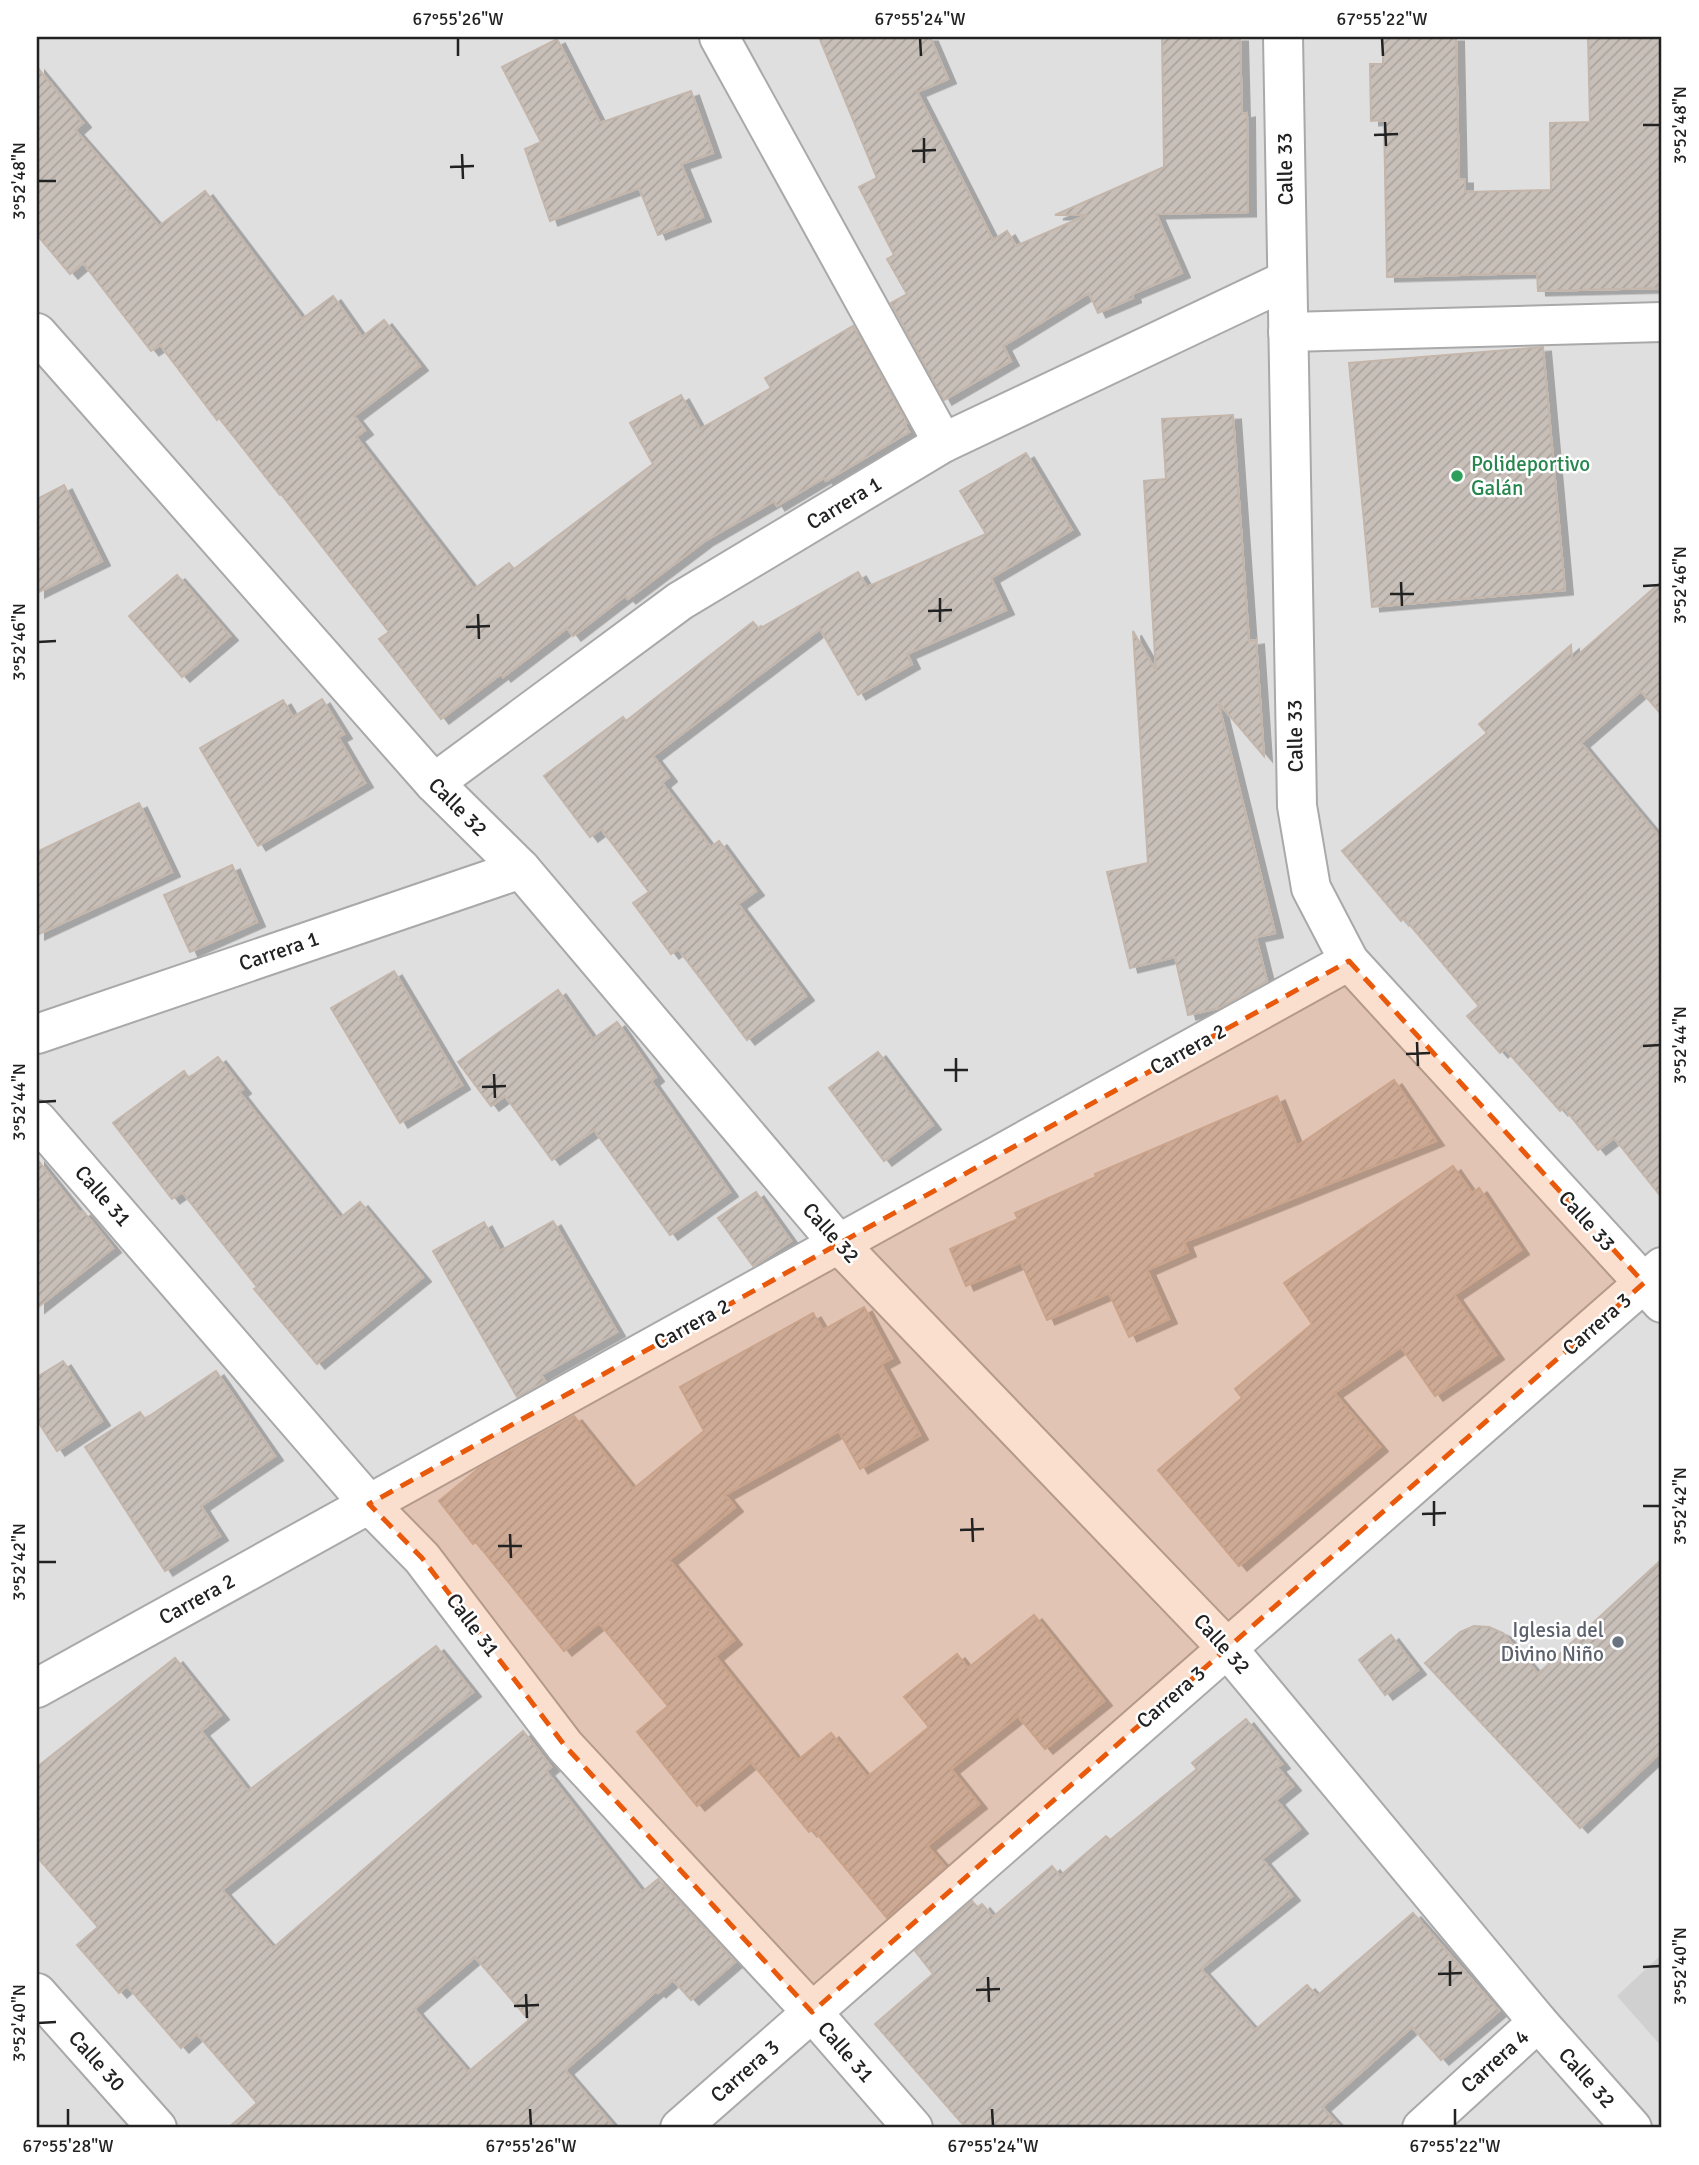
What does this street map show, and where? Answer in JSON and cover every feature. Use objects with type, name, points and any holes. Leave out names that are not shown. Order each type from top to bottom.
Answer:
[{"type":"street","points":[[719,37],[943,443]]},
{"type":"street","name":"Calle 33","points":[[1283,37],[1297,806],[1311,888],[1349,961],[1656,1284]]},
{"type":"street","name":"Carrera 1","points":[[434,783],[680,601],[943,443],[1287,280]]},
{"type":"street","points":[[1289,332],[1662,322]]},
{"type":"street","name":"Calle 32","points":[[37,333],[434,783],[522,869],[838,1243],[1227,1648],[1538,2022],[1632,2128]]},
{"type":"street","name":"Carrera 1","points":[[37,1034],[522,869]]},
{"type":"street","name":"Carrera 2","points":[[37,1688],[1349,961]]},
{"type":"street","name":"Calle 31","points":[[37,1120],[369,1504],[422,1558],[565,1746],[812,2012],[913,2128]]},
{"type":"street","name":"Carrera 3","points":[[680,2128],[1227,1648],[1656,1284]]},
{"type":"street","name":"Calle 30","points":[[37,1993],[158,2128]]},
{"type":"street","name":"Carrera 4","points":[[1422,2128],[1538,2022]]},
{"type":"highlighted area","points":[[1349,961],[1644,1283],[812,2012],[565,1746],[422,1558],[369,1504]]},
{"type":"shaded area","points":[[37,37],[1662,37],[1662,2128],[37,2128]]},
{"type":"shaded area","points":[[1662,1954],[1662,2047],[1617,1996]]},
{"type":"building","points":[[819,37],[930,37],[948,79],[917,92],[993,240],[1007,231],[1016,246],[1087,215],[1055,215],[1164,167],[1162,37],[1240,37],[1242,114],[1247,113],[1248,212],[1156,214],[1182,273],[1132,294],[1133,298],[1098,313],[1089,293],[1003,346],[1011,361],[944,400],[891,303],[907,294],[887,259],[894,255],[859,187],[877,178]]},
{"type":"building","points":[[1383,37],[1456,37],[1459,179],[1465,179],[1465,192],[1551,190],[1550,123],[1590,122],[1588,37],[1662,37],[1662,288],[1538,291],[1537,273],[1387,277],[1384,120],[1371,121],[1370,64],[1383,64]]},
{"type":"building","points":[[557,39],[600,123],[691,91],[713,153],[681,164],[703,217],[658,235],[639,188],[550,221],[525,149],[541,142],[502,67]]},
{"type":"building","points":[[37,67],[83,123],[75,130],[159,226],[205,191],[302,319],[333,296],[362,337],[384,320],[420,366],[354,416],[365,430],[356,437],[474,589],[509,563],[514,569],[653,464],[630,423],[681,395],[700,429],[771,388],[765,378],[853,326],[907,423],[904,424],[909,432],[826,481],[824,478],[777,506],[774,501],[705,541],[628,599],[625,596],[573,636],[567,628],[503,677],[501,674],[441,719],[379,639],[389,632],[281,494],[219,418],[217,420],[160,345],[151,351],[83,263],[70,274],[37,235]]},
{"type":"building","name":"Polideportivo Galán","points":[[1543,347],[1565,590],[1372,607],[1349,363]]},
{"type":"building","points":[[1233,415],[1249,641],[1256,640],[1264,756],[1218,702],[1275,933],[1256,937],[1267,981],[1219,1008],[1188,1015],[1175,957],[1130,968],[1107,872],[1148,863],[1133,631],[1156,671],[1144,481],[1166,479],[1162,419]]},
{"type":"building","points":[[1026,453],[1072,530],[991,578],[1006,610],[907,654],[912,664],[858,695],[820,629],[653,756],[669,777],[662,783],[711,847],[719,841],[756,891],[738,904],[806,996],[747,1040],[678,949],[671,954],[633,903],[649,892],[601,829],[590,837],[544,776],[623,717],[626,721],[753,622],[759,629],[858,572],[867,587],[986,534],[960,491]]},
{"type":"building","points":[[64,485],[102,561],[37,593],[37,499]]},
{"type":"building","points":[[177,575],[230,636],[182,677],[129,616]]},
{"type":"building","points":[[1662,581],[1662,715],[1641,691],[1581,743],[1662,840],[1662,1198],[1614,1138],[1598,1150],[1564,1108],[1560,1111],[1505,1049],[1500,1053],[1467,1016],[1479,1006],[1404,918],[1401,921],[1342,851],[1487,733],[1479,724],[1571,645],[1572,660]]},
{"type":"building","points":[[322,699],[344,734],[338,737],[365,783],[258,846],[200,748],[283,700],[293,717]]},
{"type":"building","points":[[139,803],[172,872],[37,935],[37,852]]},
{"type":"building","points":[[232,865],[257,922],[190,952],[164,895]]},
{"type":"building","points":[[394,971],[462,1085],[400,1123],[331,1008]]},
{"type":"building","points":[[558,990],[593,1039],[617,1022],[656,1077],[651,1081],[730,1192],[670,1235],[594,1130],[552,1160],[505,1096],[491,1106],[458,1062]]},
{"type":"building","points":[[878,1052],[933,1125],[884,1161],[829,1088]]},
{"type":"building","points":[[218,1057],[243,1089],[239,1092],[340,1218],[360,1202],[423,1277],[317,1364],[254,1289],[257,1287],[182,1192],[172,1199],[113,1123],[184,1071],[189,1078]]},
{"type":"building","points":[[1394,1080],[1436,1141],[1184,1242],[1188,1252],[1147,1270],[1169,1319],[1129,1337],[1109,1293],[1047,1320],[1021,1262],[966,1286],[950,1249],[1018,1219],[1015,1213],[1096,1177],[1095,1174],[1277,1096],[1297,1146]]},
{"type":"building","points":[[37,1159],[80,1213],[83,1211],[113,1248],[37,1308]]},
{"type":"building","points":[[1453,1166],[1472,1193],[1479,1188],[1521,1250],[1454,1295],[1496,1355],[1435,1396],[1401,1347],[1334,1393],[1380,1447],[1239,1566],[1158,1470],[1242,1398],[1235,1389],[1312,1324],[1284,1283]]},
{"type":"building","points":[[756,1192],[791,1241],[753,1266],[718,1218]]},
{"type":"building","points":[[553,1221],[617,1332],[541,1375],[545,1381],[517,1397],[433,1251],[484,1222],[500,1251]]},
{"type":"building","points":[[864,1307],[892,1358],[881,1364],[920,1435],[860,1469],[839,1431],[725,1495],[735,1507],[669,1560],[734,1640],[715,1656],[798,1760],[831,1733],[867,1777],[929,1727],[904,1697],[957,1654],[968,1668],[1034,1615],[1104,1701],[1045,1749],[1018,1716],[951,1769],[979,1804],[927,1846],[945,1867],[887,1918],[813,1829],[809,1832],[751,1762],[697,1806],[637,1732],[668,1706],[599,1623],[564,1651],[476,1542],[473,1544],[439,1501],[478,1469],[574,1416],[633,1489],[704,1431],[680,1387],[813,1313],[823,1330]]},
{"type":"building","points":[[63,1361],[102,1421],[57,1451],[37,1420],[37,1377]]},
{"type":"building","points":[[216,1371],[275,1456],[201,1506],[220,1536],[165,1571],[85,1447],[140,1412],[145,1419]]},
{"type":"building","name":"Iglesia del Divino Niño","points":[[1662,1559],[1662,1751],[1580,1828],[1425,1663],[1460,1632],[1474,1626],[1489,1627],[1503,1633],[1538,1674]]},
{"type":"building","points":[[1391,1635],[1418,1670],[1385,1695],[1359,1660]]},
{"type":"building","points":[[436,1646],[473,1692],[222,1890],[273,1948],[523,1731],[551,1767],[546,1771],[642,1892],[658,1879],[735,1962],[691,2000],[673,1980],[658,1993],[656,1991],[565,2070],[615,2128],[228,2128],[257,2103],[197,2034],[181,2048],[127,1986],[119,1993],[77,1945],[98,1927],[37,1857],[37,1767],[175,1658],[221,1715],[201,1731],[248,1791]],"holes":[[[475,1957],[529,2020],[468,2072],[414,2009]]]},
{"type":"building","points":[[1246,1719],[1282,1764],[1277,1767],[1293,1786],[1276,1800],[1300,1829],[1262,1859],[1292,1896],[1201,1969],[1255,2030],[1307,1985],[1317,1996],[1413,1913],[1499,2011],[1441,2060],[1412,2027],[1322,2107],[1341,2128],[966,2128],[875,2024],[933,1974],[915,1951],[972,1901],[978,1908],[982,1904],[993,1917],[1052,1866],[1060,1876],[1106,1836],[1110,1840],[1197,1769],[1192,1763]]},
{"type":"place","name":"Polideportivo Galán","points":[[1457,476]]},
{"type":"place","name":"Iglesia del Divino Niño","points":[[1618,1642]]}]
